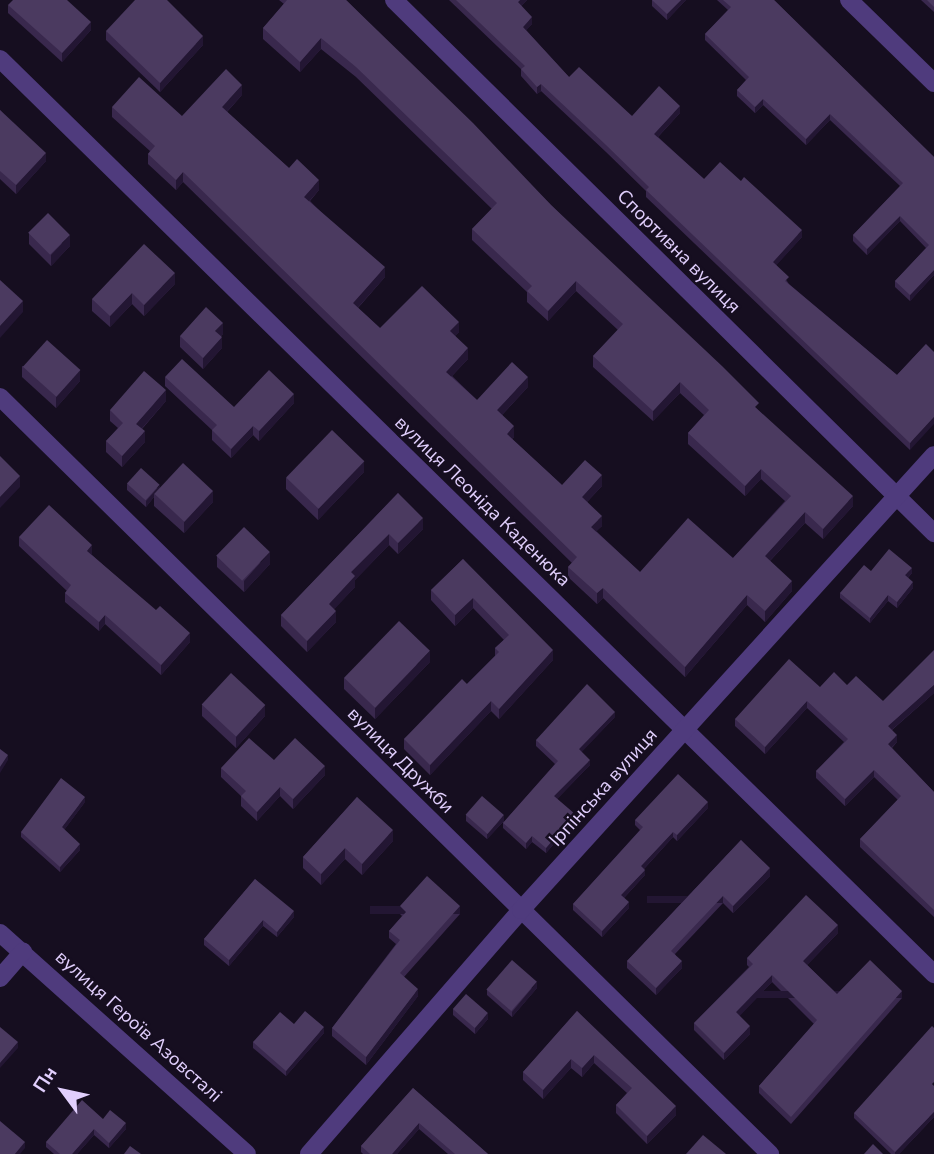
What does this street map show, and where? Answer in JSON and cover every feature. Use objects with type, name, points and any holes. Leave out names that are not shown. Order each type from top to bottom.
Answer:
[{"type":"street","name":"Спортивна вулиця","points":[[394,0],[934,533]]},
{"type":"street","points":[[849,0],[934,83]]},
{"type":"street","name":"вулиця Леоніда Каденюка","points":[[0,59],[934,974]]},
{"type":"street","name":"вулиця Дружби","points":[[0,397],[770,1154]]},
{"type":"street","name":"Ірпінська вулиця","points":[[309,1154],[521,910],[934,455]]},
{"type":"street","name":"вулиця Героїв Азовсталі","points":[[0,933],[247,1154]]},
{"type":"street","points":[[0,978],[23,952]]},
{"type":"building","points":[[13,0],[67,0],[91,22],[62,53],[8,5]]},
{"type":"building","points":[[135,0],[167,0],[203,36],[160,83],[106,31]]},
{"type":"building","points":[[287,0],[346,0],[473,123],[551,205],[722,366],[759,403],[755,407],[853,496],[823,529],[805,512],[765,556],[792,581],[765,611],[747,595],[685,667],[603,588],[597,593],[568,567],[577,557],[183,172],[176,180],[148,154],[155,146],[112,107],[139,77],[182,116],[226,69],[242,85],[222,107],[289,168],[297,159],[319,180],[304,197],[385,267],[353,303],[380,328],[422,286],[459,322],[450,331],[468,348],[446,372],[477,400],[512,362],[528,377],[497,410],[514,426],[507,434],[562,485],[585,460],[602,475],[582,497],[602,516],[591,527],[640,572],[688,518],[733,558],[791,496],[761,469],[745,486],[688,433],[709,410],[680,382],[653,411],[593,356],[623,324],[576,281],[548,311],[527,291],[532,286],[472,229],[497,203],[356,67],[321,38],[300,62],[263,28]]},
{"type":"building","points":[[456,0],[520,0],[518,2],[532,17],[523,27],[569,77],[579,67],[632,116],[659,86],[680,106],[654,134],[704,179],[720,162],[741,181],[744,177],[802,230],[773,262],[789,277],[785,281],[897,375],[926,344],[934,352],[934,417],[910,443],[646,190],[649,187],[606,145],[541,84],[537,87],[521,69],[525,66]]},
{"type":"building","points":[[652,0],[681,0],[667,14]]},
{"type":"building","points":[[723,0],[774,0],[934,157],[934,270],[910,295],[895,281],[929,245],[900,216],[867,249],[853,235],[903,183],[830,114],[806,139],[763,99],[755,107],[737,90],[749,77],[705,34],[731,7]]},
{"type":"building","points":[[0,110],[46,153],[16,185],[0,171]]},
{"type":"building","points":[[48,213],[70,235],[50,255],[28,233]]},
{"type":"building","points":[[144,244],[175,273],[144,305],[132,293],[110,316],[92,299]]},
{"type":"building","points":[[0,280],[23,301],[0,326]]},
{"type":"building","points":[[206,307],[223,323],[215,331],[222,337],[203,358],[180,336]]},
{"type":"building","points":[[47,340],[80,370],[56,397],[23,367]]},
{"type":"building","points":[[182,359],[234,407],[269,370],[294,394],[259,431],[253,426],[231,449],[212,430],[217,425],[165,377]]},
{"type":"building","points":[[144,371],[166,390],[136,424],[145,431],[122,456],[106,441],[123,423],[110,410]]},
{"type":"building","points":[[332,430],[364,461],[319,509],[286,477]]},
{"type":"building","points":[[0,456],[20,476],[0,497]]},
{"type":"building","points":[[183,463],[213,491],[184,522],[154,494]]},
{"type":"building","points":[[141,468],[160,485],[146,500],[127,484]]},
{"type":"building","points":[[398,493],[423,518],[398,543],[389,534],[351,572],[355,576],[329,604],[336,611],[307,641],[281,615]]},
{"type":"building","points":[[49,505],[92,545],[87,551],[156,610],[160,606],[190,633],[161,665],[105,615],[99,622],[65,593],[71,585],[19,537]]},
{"type":"building","points":[[244,527],[270,552],[242,581],[216,556]]},
{"type":"building","points":[[889,549],[912,568],[905,575],[913,582],[897,602],[888,595],[870,618],[840,593],[864,565],[871,571]]},
{"type":"building","points":[[463,559],[553,650],[499,709],[491,701],[430,765],[404,739],[462,679],[467,684],[499,652],[495,648],[509,635],[473,598],[455,615],[431,590]]},
{"type":"building","points":[[399,621],[430,651],[375,708],[344,678]]},
{"type":"building","points":[[934,650],[934,685],[888,726],[897,735],[888,744],[934,792],[934,910],[860,839],[901,796],[874,770],[845,799],[816,771],[848,739],[807,701],[765,747],[735,719],[789,659],[820,687],[834,672],[847,685],[856,676],[883,701]]},
{"type":"building","points":[[231,673],[265,705],[236,737],[202,704]]},
{"type":"building","points":[[587,684],[615,712],[579,749],[590,760],[554,796],[575,814],[546,848],[532,836],[526,843],[503,823],[558,761],[536,740]]},
{"type":"building","points":[[249,738],[274,760],[295,738],[325,766],[293,799],[280,787],[257,812],[241,796],[246,791],[221,768]]},
{"type":"building","points":[[0,749],[8,755],[0,767]]},
{"type":"building","points":[[678,774],[708,802],[677,835],[673,832],[641,866],[645,870],[621,895],[629,902],[602,931],[573,904],[643,827],[635,820]]},
{"type":"building","points":[[61,778],[85,797],[62,827],[80,844],[60,867],[21,832]]},
{"type":"building","points":[[482,796],[504,815],[487,834],[466,815]]},
{"type":"building","points":[[357,797],[393,830],[362,864],[345,848],[321,874],[303,857]]},
{"type":"building","points":[[741,840],[770,868],[733,906],[723,896],[671,951],[682,961],[656,988],[627,961]]},
{"type":"building","points":[[427,876],[460,906],[400,973],[418,989],[366,1057],[332,1028],[400,940],[389,931],[406,912],[400,906]]},
{"type":"building","points":[[255,879],[294,911],[277,932],[263,920],[229,960],[204,939]]},
{"type":"building","points":[[806,895],[838,925],[803,961],[837,994],[870,960],[902,991],[791,1117],[759,1086],[817,1020],[772,975],[736,1012],[750,1026],[724,1053],[694,1023],[753,964],[747,958]]},
{"type":"building","points":[[512,960],[537,982],[511,1011],[486,989]]},
{"type":"building","points":[[466,994],[488,1013],[475,1028],[453,1009]]},
{"type":"building","points":[[305,1011],[324,1027],[286,1071],[253,1042],[280,1012],[294,1024]]},
{"type":"building","points":[[577,1011],[676,1106],[647,1136],[616,1105],[632,1088],[594,1055],[582,1068],[571,1059],[543,1090],[523,1072]]},
{"type":"building","points":[[932,1026],[934,1112],[895,1152],[854,1113]]},
{"type":"building","points":[[0,1027],[18,1042],[0,1063]]},
{"type":"building","points":[[413,1088],[488,1154],[455,1154],[419,1123],[392,1154],[370,1154],[361,1146]]},
{"type":"building","points":[[82,1100],[103,1119],[110,1110],[126,1123],[109,1143],[94,1129],[72,1154],[60,1154],[46,1142]]},
{"type":"building","points":[[0,1121],[25,1142],[15,1154],[0,1154]]},
{"type":"building","points":[[703,1135],[726,1154],[686,1154]]},
{"type":"building","points":[[873,1144],[883,1154],[864,1154]]},
{"type":"building","points":[[130,1146],[141,1154],[124,1154]]}]
